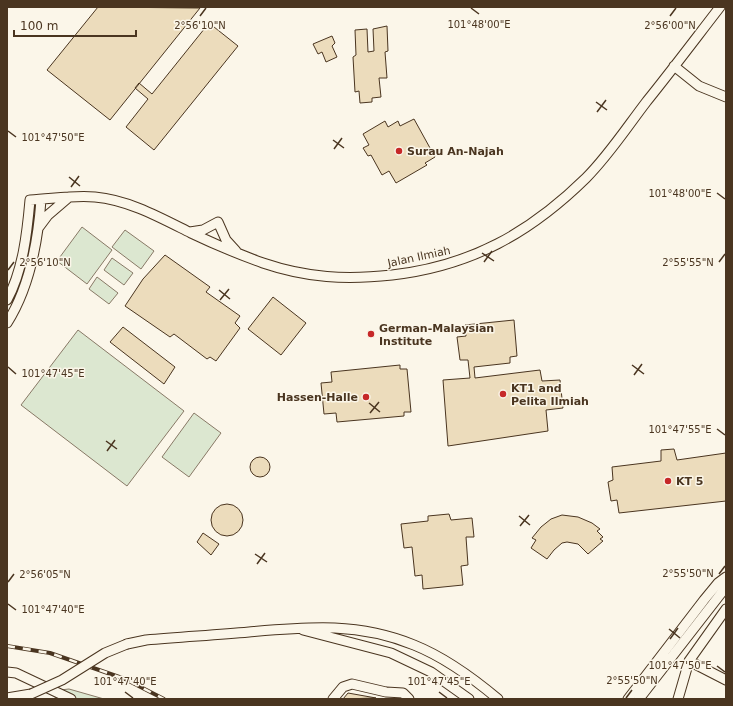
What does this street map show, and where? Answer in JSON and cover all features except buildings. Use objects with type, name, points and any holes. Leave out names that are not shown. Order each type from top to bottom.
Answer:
[{"type":"street","name":"Jalan Ilmiah","points":[[7,300],[14,285],[25,245],[30,200],[69,197],[97,197],[128,205],[238,254],[293,272],[332,278],[359,279],[425,270],[476,255],[502,243],[532,225],[586,177],[613,146],[720,7]]},
{"type":"street","points":[[674,66],[699,86],[726,97]]},
{"type":"street","points":[[39,227],[48,215],[69,197]]},
{"type":"street","points":[[7,323],[28,275],[39,227],[41,200]]},
{"type":"street","points":[[190,232],[203,230],[218,222],[226,240],[238,254]]},
{"type":"street","points":[[628,699],[704,600],[718,583],[726,577]]},
{"type":"street","points":[[639,699],[726,587]]},
{"type":"street","points":[[678,699],[689,661],[726,610]]},
{"type":"street","points":[[7,698],[31,694],[62,680],[105,653],[127,644],[146,640],[320,626],[353,629],[387,636],[414,645],[475,680],[498,699]]},
{"type":"street","points":[[294,628],[391,653],[431,672],[469,699]]},
{"type":"street","points":[[689,661],[726,680]]},
{"type":"street","points":[[7,672],[16,673],[71,699]]},
{"type":"street","points":[[333,699],[343,687],[352,684],[386,692],[402,693],[409,699]]},
{"type":"green space","points":[[82,227],[112,250],[87,284],[57,261]]},
{"type":"green space","points":[[125,230],[154,251],[141,269],[112,247]]},
{"type":"green space","points":[[112,258],[133,273],[124,285],[104,270]]},
{"type":"green space","points":[[97,277],[118,293],[109,304],[89,289]]},
{"type":"green space","points":[[78,330],[184,411],[127,486],[21,405]]},
{"type":"green space","points":[[194,413],[221,433],[189,477],[162,457]]},
{"type":"green space","points":[[69,689],[104,699],[56,699],[55,697],[60,690]]},
{"type":"railway","points":[[7,646],[50,653],[125,679],[164,699]]},
{"type":"place","name":"Surau An-Najah","points":[[399,151]]},
{"type":"place","name":"German-Malaysian Institute","points":[[371,334]]},
{"type":"place","name":"KT1 and Pelita Ilmiah","points":[[503,394]]},
{"type":"place","name":"Hassen-Halle","points":[[366,397]]},
{"type":"place","name":"KT 5","points":[[668,481]]}]
